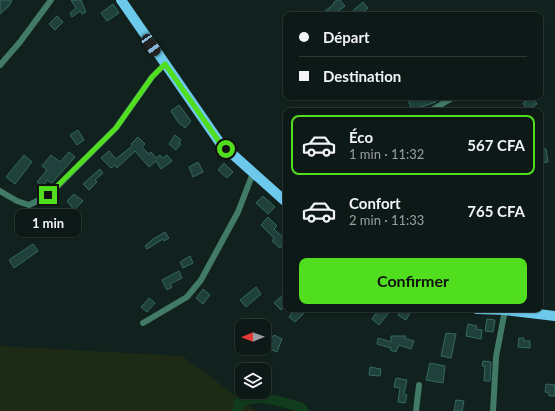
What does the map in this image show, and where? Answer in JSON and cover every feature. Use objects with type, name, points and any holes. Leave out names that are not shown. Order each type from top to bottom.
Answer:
[{"type":"main road","points":[[121,0],[220,143],[283,199]]},
{"type":"main road","points":[[522,312],[555,316]]},
{"type":"street","points":[[0,65],[20,42],[51,0]]},
{"type":"street","points":[[0,191],[17,201],[29,205],[48,195],[116,128],[152,77],[165,64]]},
{"type":"street","points":[[435,108],[449,100]]},
{"type":"street","points":[[143,323],[187,297],[200,280],[238,212],[253,173]]},
{"type":"street","points":[[493,411],[496,357],[505,312]]},
{"type":"street","points":[[416,411],[419,384]]},
{"type":"green space","points":[[0,346],[182,356],[235,395],[235,399],[240,399],[256,411],[0,411]]},
{"type":"building","points":[[0,0],[12,0],[9,6],[0,14]]},
{"type":"building","points":[[71,0],[81,0],[86,12],[82,14],[80,11],[72,17],[70,13],[76,8]]},
{"type":"building","points":[[340,0],[345,6],[337,12],[324,12],[334,4],[333,3]]},
{"type":"building","points":[[363,2],[368,8],[363,12],[351,12]]},
{"type":"building","points":[[113,4],[119,13],[107,21],[101,13]]},
{"type":"building","points":[[57,16],[63,22],[55,30],[49,24]]},
{"type":"building","points":[[408,100],[435,100],[436,102],[418,108],[411,108]]},
{"type":"building","points":[[528,100],[535,100],[537,104],[530,108],[526,108],[523,103]]},
{"type":"building","points":[[179,105],[191,121],[185,128],[178,122],[171,111]]},
{"type":"building","points":[[78,130],[84,140],[77,145],[70,135]]},
{"type":"building","points":[[175,135],[181,140],[179,143],[181,144],[176,150],[169,144]]},
{"type":"building","points":[[138,137],[145,144],[142,147],[149,154],[151,152],[156,158],[160,155],[163,158],[167,155],[172,161],[161,169],[156,161],[149,167],[135,151],[117,168],[115,165],[111,168],[101,158],[109,151],[116,159],[132,146],[131,144]]},
{"type":"building","points":[[543,149],[546,149],[548,162],[543,163]]},
{"type":"building","points":[[69,152],[75,157],[52,183],[47,180],[43,186],[37,182],[47,170],[42,166],[51,155],[60,162]]},
{"type":"building","points":[[24,155],[32,162],[15,184],[6,177]]},
{"type":"building","points":[[198,162],[203,172],[193,177],[189,167]]},
{"type":"building","points":[[224,163],[233,172],[227,178],[218,170]]},
{"type":"building","points":[[100,169],[103,173],[95,180],[97,182],[89,190],[83,184]]},
{"type":"building","points":[[74,194],[83,201],[74,210],[67,201]]},
{"type":"building","points":[[263,196],[275,207],[268,214],[256,203]]},
{"type":"building","points":[[23,215],[27,222],[18,228],[14,221]]},
{"type":"building","points":[[268,217],[277,226],[274,229],[283,237],[283,244],[280,248],[272,241],[274,238],[261,225]]},
{"type":"building","points":[[165,232],[169,238],[164,241],[163,239],[147,249],[145,246]]},
{"type":"building","points":[[33,244],[38,251],[14,268],[9,260]]},
{"type":"building","points":[[190,256],[193,263],[183,268],[180,262]]},
{"type":"building","points":[[179,271],[182,278],[170,284],[172,287],[167,290],[162,280]]},
{"type":"building","points":[[256,287],[261,294],[246,307],[240,300]]},
{"type":"building","points":[[203,289],[210,295],[203,304],[196,298]]},
{"type":"building","points":[[283,295],[283,308],[281,310],[274,303]]},
{"type":"building","points":[[149,298],[155,303],[147,312],[141,307]]},
{"type":"building","points":[[293,312],[305,312],[295,322],[289,317]]},
{"type":"building","points":[[377,312],[389,312],[379,325],[372,319]]},
{"type":"building","points":[[400,312],[410,312],[406,320],[398,315]]},
{"type":"building","points":[[487,319],[495,320],[493,332],[485,331]]},
{"type":"building","points":[[468,324],[477,326],[476,329],[482,330],[481,339],[466,336]]},
{"type":"building","points":[[446,333],[456,334],[451,358],[441,356]]},
{"type":"building","points":[[274,335],[282,339],[277,352],[271,349],[271,339]]},
{"type":"building","points":[[391,336],[406,336],[404,338],[414,341],[411,349],[399,345],[396,352],[390,350],[391,348],[377,344],[378,338],[391,342]]},
{"type":"building","points":[[519,338],[524,338],[524,341],[530,341],[530,348],[518,347]]},
{"type":"building","points":[[483,361],[491,362],[490,381],[484,381],[485,366],[482,366]]},
{"type":"building","points":[[430,363],[445,366],[443,383],[426,380]]},
{"type":"building","points":[[370,367],[381,369],[380,376],[369,375]]},
{"type":"building","points":[[396,378],[407,380],[404,394],[407,395],[405,403],[398,402],[400,388],[394,387]]},
{"type":"building","points":[[546,384],[555,385],[555,396],[549,396],[549,393],[545,392]]},
{"type":"building","points":[[456,400],[464,401],[462,411],[454,411]]},
{"type":"waterway","points":[[237,411],[239,402],[254,398],[270,399],[300,407],[304,411]]},
{"type":"route","points":[[48,195],[116,128],[152,77],[165,64],[220,143],[226,149]]}]
